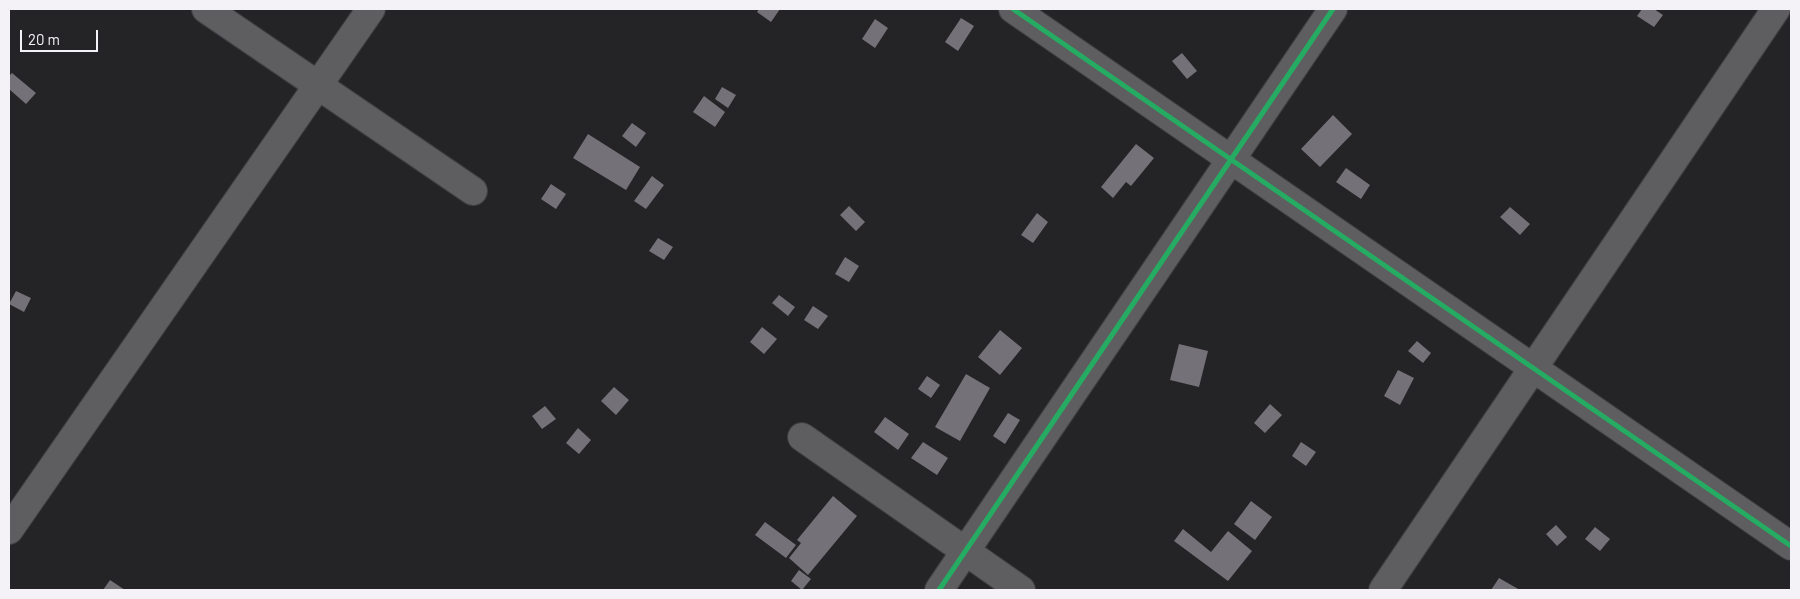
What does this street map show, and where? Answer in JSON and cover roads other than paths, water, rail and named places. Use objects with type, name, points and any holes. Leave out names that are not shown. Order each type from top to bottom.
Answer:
[{"type":"street","points":[[206,9],[473,191]]},
{"type":"street","points":[[9,530],[372,9]]},
{"type":"street","points":[[1014,9],[1791,546]]},
{"type":"street","points":[[939,590],[1334,9]]},
{"type":"street","points":[[1383,590],[1776,9]]},
{"type":"street","points":[[802,437],[1021,590]]}]
